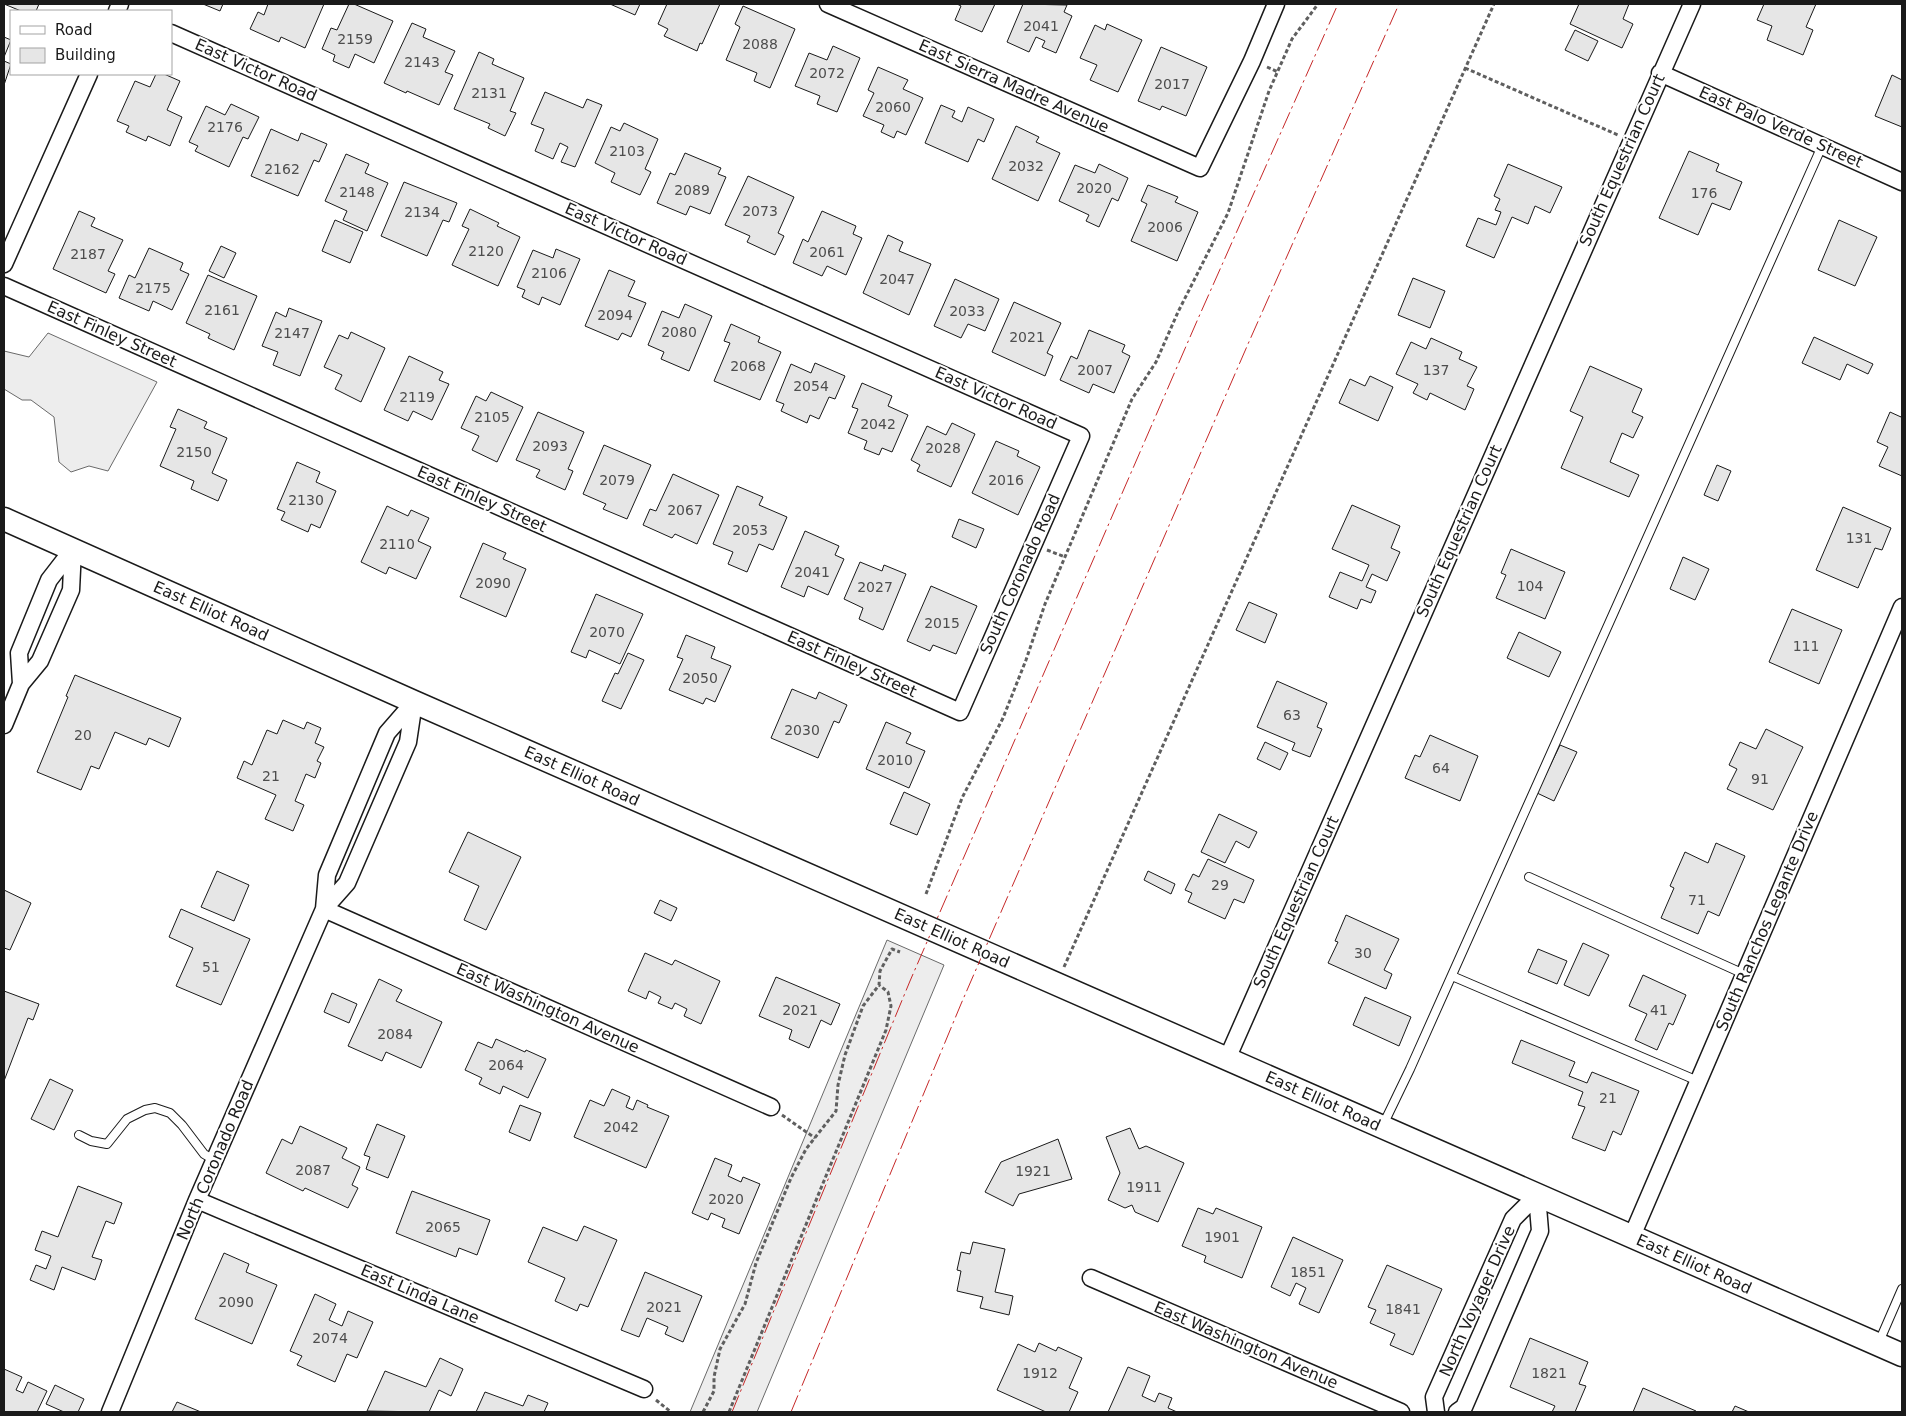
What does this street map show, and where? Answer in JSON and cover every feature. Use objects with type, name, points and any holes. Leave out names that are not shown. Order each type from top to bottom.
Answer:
[{"type":"main road","name":"East Elliot Road","points":[[4,519],[414,702],[1902,1355]]},
{"type":"street","name":"East Sierra Madre Avenue","points":[[828,4],[1200,168],[1252,61],[1276,4]]},
{"type":"street","name":"South Equestrian Court","points":[[1227,1059],[1692,4]]},
{"type":"street","name":"East Victor Road","points":[[172,33],[1080,436]]},
{"type":"street","name":"East Palo Verde Street","points":[[1660,73],[1902,182]]},
{"type":"street","points":[[4,264],[89,75]]},
{"type":"street","name":"East Finley Street","points":[[4,286],[960,712]]},
{"type":"street","name":"South Coronado Road","points":[[960,712],[1080,436]]},
{"type":"street","points":[[21,684],[19,652],[49,580],[73,549]]},
{"type":"street","points":[[4,724],[21,684],[40,660],[71,590],[73,549]]},
{"type":"street","name":"South Ranchos Legante Drive","points":[[1632,1236],[1902,607]]},
{"type":"street","name":"North Coronado Road","points":[[324,910],[327,875],[387,733],[414,702]]},
{"type":"street","name":"North Coronado Road","points":[[110,1412],[214,1160],[324,910],[347,883],[401,759],[408,742],[414,702]]},
{"type":"street","name":"East Washington Avenue","points":[[324,910],[771,1107]]},
{"type":"street","name":"North Voyager Drive","points":[[1436,1412],[1434,1397],[1513,1219],[1537,1194]]},
{"type":"street","name":"North Voyager Drive","points":[[1457,1412],[1464,1407],[1540,1231],[1537,1194]]},
{"type":"street","name":"East Linda Lane","points":[[197,1200],[644,1389]]},
{"type":"street","name":"East Washington Avenue","points":[[1091,1278],[1402,1412]]},
{"type":"lane","points":[[1382,1127],[1452,976],[1822,146]]},
{"type":"lane","points":[[1529,877],[1744,974]]},
{"type":"lane","points":[[1452,976],[1698,1081]]},
{"type":"lane","points":[[79,1134],[91,1141],[107,1144],[127,1119],[145,1110],[155,1108],[170,1112],[204,1154],[214,1160]]},
{"type":"lane","points":[[1878,1344],[1902,1289]]},
{"type":"path","points":[[926,894],[962,798],[1003,718],[1026,660],[1045,604],[1132,399],[1156,362],[1178,312],[1228,213],[1269,91],[1292,39],[1318,4]]},
{"type":"path","points":[[1056,984],[1494,4]]},
{"type":"path","points":[[1465,68],[1630,141]]},
{"type":"path","points":[[703,1412],[714,1392],[714,1377],[720,1350],[745,1304],[756,1263],[791,1178],[806,1149],[836,1111],[845,1055],[863,1006],[879,985],[880,971],[892,949],[900,952]]},
{"type":"path","points":[[729,1412],[886,1030],[891,1006],[888,992],[879,985]]},
{"type":"path","points":[[771,1107],[815,1138]]},
{"type":"shaded area","points":[[48,333],[157,382],[108,471],[89,466],[71,472],[59,462],[54,417],[31,400],[22,400],[4,389],[4,351],[29,357]]},
{"type":"shaded area","points":[[887,940],[944,965],[757,1412],[690,1412]]},
{"type":"building","points":[[4,4],[39,4],[36,10],[19,10]]},
{"type":"building","points":[[203,4],[223,4],[220,11]]},
{"type":"building","points":[[268,4],[324,4],[305,48],[281,37],[279,42],[250,29],[258,12],[264,15]]},
{"type":"building","points":[[349,4],[354,4],[393,21],[374,63],[355,54],[349,68],[333,61],[335,55],[322,49],[331,28],[337,30]]},
{"type":"building","points":[[610,4],[640,4],[635,15]]},
{"type":"building","points":[[667,4],[720,4],[697,51],[664,36],[668,29],[658,24]]},
{"type":"building","points":[[957,4],[995,4],[982,32],[955,20],[961,6]]},
{"type":"building","points":[[1023,4],[1067,5],[1064,12],[1072,16],[1056,53],[1042,47],[1045,41],[1036,37],[1029,52],[1007,42]]},
{"type":"building","points":[[1579,4],[1629,4],[1623,19],[1633,24],[1622,48],[1570,24]]},
{"type":"building","points":[[1764,4],[1816,4],[1806,27],[1813,30],[1803,55],[1767,40],[1772,26],[1757,20]]},
{"type":"building","points":[[743,6],[795,29],[770,88],[754,81],[757,73],[726,60],[740,27],[735,24]]},
{"type":"building","points":[[412,23],[426,29],[423,37],[455,51],[445,72],[453,75],[439,105],[384,83]]},
{"type":"building","points":[[1107,24],[1142,40],[1118,92],[1090,80],[1097,65],[1080,58],[1095,25],[1105,30]]},
{"type":"building","points":[[1575,30],[1598,41],[1588,61],[1565,50]]},
{"type":"building","points":[[4,37],[10,40],[10,42],[4,57]]},
{"type":"building","points":[[833,46],[860,58],[837,112],[817,104],[820,96],[795,86],[809,53],[827,60]]},
{"type":"building","points":[[1161,47],[1207,67],[1186,116],[1162,106],[1160,110],[1138,101]]},
{"type":"building","points":[[479,52],[494,59],[492,64],[524,78],[510,111],[516,113],[505,136],[488,128],[490,124],[454,109]]},
{"type":"building","points":[[4,61],[10,64],[10,67],[4,85]]},
{"type":"building","points":[[878,67],[908,80],[903,89],[923,98],[906,135],[897,131],[894,138],[881,132],[884,125],[863,116],[874,93],[868,90]]},
{"type":"building","points":[[156,75],[166,75],[180,81],[167,110],[182,117],[170,146],[148,136],[146,141],[126,132],[129,126],[117,121],[135,81],[150,87]]},
{"type":"building","points":[[1892,75],[1902,80],[1902,127],[1875,116]]},
{"type":"building","points":[[545,92],[583,108],[587,99],[602,105],[575,167],[561,162],[568,147],[560,143],[553,159],[535,151],[544,129],[531,124]]},
{"type":"building","points":[[231,104],[259,117],[248,139],[243,137],[229,167],[195,151],[198,146],[189,142],[206,106],[225,115]]},
{"type":"building","points":[[941,105],[955,111],[952,117],[962,122],[968,107],[994,119],[984,142],[978,139],[968,162],[925,143]]},
{"type":"building","points":[[624,123],[658,139],[645,169],[651,172],[640,195],[611,182],[615,173],[595,163],[611,127],[620,131]]},
{"type":"building","points":[[1016,126],[1039,137],[1036,142],[1060,153],[1038,201],[992,179]]},
{"type":"building","points":[[271,129],[298,141],[301,133],[327,144],[319,162],[314,160],[298,196],[251,176]]},
{"type":"building","points":[[1689,151],[1719,164],[1716,171],[1742,182],[1730,210],[1712,203],[1698,235],[1659,218]]},
{"type":"building","points":[[685,153],[721,168],[718,174],[726,177],[710,214],[690,206],[686,215],[657,203],[670,173],[675,175]]},
{"type":"building","points":[[346,154],[369,164],[365,173],[388,183],[367,231],[343,220],[347,211],[325,201]]},
{"type":"building","points":[[1099,164],[1128,178],[1118,201],[1112,198],[1099,227],[1086,221],[1089,215],[1059,201],[1075,165],[1095,173]]},
{"type":"building","points":[[1508,164],[1562,187],[1550,213],[1535,206],[1528,224],[1512,217],[1494,258],[1466,246],[1478,218],[1496,225],[1501,212],[1495,210],[1500,199],[1494,196]]},
{"type":"building","points":[[748,176],[794,197],[778,233],[784,236],[775,255],[747,242],[750,236],[725,225]]},
{"type":"building","points":[[404,182],[457,203],[449,222],[443,220],[427,256],[381,236]]},
{"type":"building","points":[[1148,185],[1178,197],[1175,202],[1198,212],[1177,261],[1131,241],[1147,204],[1141,201]]},
{"type":"building","points":[[470,209],[499,223],[497,226],[520,237],[498,286],[452,265],[469,229],[462,226]]},
{"type":"building","points":[[79,211],[95,218],[91,226],[123,240],[108,271],[115,274],[106,293],[53,269]]},
{"type":"building","points":[[822,211],[856,226],[853,234],[862,238],[846,275],[827,266],[822,276],[793,263],[803,239],[808,242]]},
{"type":"building","points":[[335,220],[363,232],[350,263],[322,251]]},
{"type":"building","points":[[1839,220],[1877,237],[1855,286],[1818,270]]},
{"type":"building","points":[[888,235],[903,242],[899,251],[931,264],[909,315],[863,293]]},
{"type":"building","points":[[221,246],[236,253],[224,278],[209,271]]},
{"type":"building","points":[[149,248],[183,263],[180,270],[189,274],[172,310],[153,301],[149,311],[119,298],[129,275],[135,278]]},
{"type":"building","points":[[556,249],[580,259],[560,305],[542,297],[539,305],[522,297],[525,290],[517,287],[533,250],[553,258]]},
{"type":"building","points":[[609,270],[635,281],[628,296],[646,303],[631,337],[622,333],[618,340],[585,326]]},
{"type":"building","points":[[208,275],[257,296],[234,350],[208,338],[210,334],[186,323]]},
{"type":"building","points":[[1413,278],[1445,291],[1430,328],[1398,315]]},
{"type":"building","points":[[955,279],[999,299],[985,331],[968,324],[961,338],[934,326]]},
{"type":"building","points":[[1014,302],[1061,323],[1047,353],[1053,356],[1045,376],[992,352]]},
{"type":"building","points":[[685,304],[712,316],[689,371],[661,359],[664,352],[648,345],[662,311],[679,318]]},
{"type":"building","points":[[289,308],[322,321],[300,376],[273,365],[278,352],[262,346],[276,312],[286,317]]},
{"type":"building","points":[[731,324],[760,337],[758,342],[781,352],[760,400],[714,381],[730,343],[724,341]]},
{"type":"building","points":[[1089,330],[1125,345],[1122,352],[1130,356],[1114,393],[1093,384],[1089,393],[1060,380],[1071,356],[1077,359]]},
{"type":"building","points":[[351,332],[385,348],[361,402],[335,389],[342,375],[324,367],[339,335],[348,339]]},
{"type":"building","points":[[1814,337],[1873,364],[1868,374],[1847,364],[1840,380],[1802,363]]},
{"type":"building","points":[[1431,338],[1462,352],[1459,359],[1477,367],[1467,386],[1474,389],[1465,410],[1430,393],[1427,400],[1413,393],[1418,384],[1396,374],[1411,342],[1426,349]]},
{"type":"building","points":[[409,356],[443,372],[439,380],[449,384],[432,420],[413,411],[408,421],[384,410]]},
{"type":"building","points":[[815,363],[845,376],[835,399],[829,397],[819,419],[810,415],[807,423],[781,411],[784,404],[776,401],[791,364],[811,373]]},
{"type":"building","points":[[1590,366],[1642,389],[1632,412],[1643,417],[1633,438],[1622,433],[1610,462],[1639,475],[1629,497],[1561,468],[1583,417],[1570,411]]},
{"type":"building","points":[[1370,376],[1393,387],[1378,421],[1339,403],[1350,379],[1365,386]]},
{"type":"building","points":[[862,383],[892,396],[888,406],[908,415],[892,452],[882,448],[879,455],[864,449],[867,441],[848,433],[858,409],[852,407]]},
{"type":"building","points":[[491,392],[523,407],[497,462],[472,450],[479,436],[461,428],[476,396],[486,401]]},
{"type":"building","points":[[178,409],[207,422],[204,428],[227,438],[212,473],[227,480],[218,501],[191,489],[194,481],[160,466],[176,429],[170,427]]},
{"type":"building","points":[[538,412],[584,432],[568,469],[573,471],[565,490],[536,477],[540,470],[516,460]]},
{"type":"building","points":[[1890,412],[1901,417],[1902,414],[1902,476],[1879,466],[1888,447],[1877,442]]},
{"type":"building","points":[[952,423],[975,434],[951,487],[917,471],[920,465],[911,460],[927,426],[946,435]]},
{"type":"building","points":[[996,441],[1019,451],[1017,456],[1040,467],[1018,515],[972,493]]},
{"type":"building","points":[[604,445],[651,465],[627,519],[603,509],[606,504],[583,494]]},
{"type":"building","points":[[297,462],[320,472],[316,482],[336,491],[320,528],[311,524],[308,532],[281,520],[285,512],[277,509]]},
{"type":"building","points":[[1717,465],[1731,471],[1718,501],[1704,495]]},
{"type":"building","points":[[673,474],[719,495],[697,544],[675,534],[672,538],[643,525],[650,509],[656,511]]},
{"type":"building","points":[[737,486],[763,497],[759,505],[787,517],[773,550],[759,544],[747,572],[728,564],[733,552],[713,544]]},
{"type":"building","points":[[1352,505],[1400,526],[1391,548],[1400,552],[1387,581],[1372,574],[1366,587],[1376,591],[1371,603],[1361,599],[1357,609],[1329,597],[1340,572],[1362,581],[1369,565],[1332,549]]},
{"type":"building","points":[[387,506],[408,516],[411,510],[429,518],[418,541],[431,547],[416,579],[389,567],[386,574],[361,562]]},
{"type":"building","points":[[1843,507],[1891,528],[1882,550],[1875,548],[1858,588],[1816,570]]},
{"type":"building","points":[[959,519],[984,529],[976,548],[952,537]]},
{"type":"building","points":[[805,531],[839,546],[835,555],[844,559],[828,595],[808,586],[804,597],[781,587]]},
{"type":"building","points":[[483,543],[506,553],[503,559],[526,569],[506,617],[460,597]]},
{"type":"building","points":[[1511,549],[1565,572],[1545,619],[1496,598],[1506,575],[1501,573]]},
{"type":"building","points":[[1683,557],[1709,569],[1695,600],[1670,589]]},
{"type":"building","points":[[860,562],[882,571],[884,565],[906,574],[883,630],[859,619],[863,608],[844,599]]},
{"type":"building","points":[[931,586],[977,606],[956,654],[933,645],[930,651],[907,641]]},
{"type":"building","points":[[596,594],[643,614],[620,664],[589,650],[586,658],[571,652]]},
{"type":"building","points":[[1249,602],[1277,614],[1265,643],[1236,630]]},
{"type":"building","points":[[1792,609],[1842,630],[1819,684],[1769,662]]},
{"type":"building","points":[[1519,632],[1561,652],[1549,677],[1507,658]]},
{"type":"building","points":[[686,635],[715,647],[711,658],[731,666],[715,702],[706,698],[703,704],[669,690],[683,659],[677,657]]},
{"type":"building","points":[[628,653],[644,660],[621,709],[602,701],[615,673],[618,674]]},
{"type":"building","points":[[75,675],[181,718],[169,747],[149,738],[146,745],[115,732],[99,769],[91,766],[81,790],[37,772],[68,697],[66,696]]},
{"type":"building","points":[[1277,681],[1327,703],[1317,727],[1322,729],[1310,757],[1292,750],[1295,743],[1257,727]]},
{"type":"building","points":[[792,689],[816,699],[819,692],[847,705],[839,723],[834,721],[818,758],[771,738]]},
{"type":"building","points":[[283,720],[304,729],[307,722],[321,728],[315,743],[324,747],[317,761],[321,763],[315,778],[306,774],[295,801],[304,805],[293,831],[265,819],[276,795],[237,778],[244,761],[252,765],[267,730],[277,734]]},
{"type":"building","points":[[886,722],[911,733],[906,743],[925,751],[909,788],[866,769]]},
{"type":"building","points":[[1766,729],[1803,747],[1773,810],[1727,789],[1737,769],[1729,765],[1740,742],[1756,749]]},
{"type":"building","points":[[1430,735],[1478,756],[1460,801],[1405,778],[1415,755],[1420,757]]},
{"type":"building","points":[[1265,742],[1288,753],[1280,770],[1257,759]]},
{"type":"building","points":[[1560,745],[1577,752],[1554,801],[1537,793]]},
{"type":"building","points":[[904,792],[930,804],[917,835],[890,824]]},
{"type":"building","points":[[1219,814],[1257,832],[1249,848],[1236,841],[1225,863],[1201,852]]},
{"type":"building","points":[[468,832],[521,857],[486,930],[464,920],[479,886],[449,872]]},
{"type":"building","points":[[1716,843],[1745,856],[1719,916],[1708,911],[1698,934],[1661,918],[1674,888],[1670,886],[1685,852],[1708,863]]},
{"type":"building","points":[[1208,859],[1254,880],[1244,903],[1234,899],[1225,919],[1188,902],[1192,893],[1185,890],[1193,874],[1199,877]]},
{"type":"building","points":[[217,871],[249,885],[234,921],[201,907]]},
{"type":"building","points":[[1148,871],[1175,884],[1171,894],[1144,880]]},
{"type":"building","points":[[4,890],[31,903],[10,950],[4,948]]},
{"type":"building","points":[[660,900],[677,908],[671,921],[654,913]]},
{"type":"building","points":[[181,909],[250,939],[221,1005],[176,986],[193,948],[169,937]]},
{"type":"building","points":[[1346,915],[1399,939],[1384,970],[1392,974],[1386,989],[1328,963],[1338,942],[1335,941]]},
{"type":"building","points":[[1583,943],[1609,955],[1589,996],[1564,985]]},
{"type":"building","points":[[1538,949],[1567,961],[1557,984],[1528,972]]},
{"type":"building","points":[[645,953],[672,965],[675,960],[720,981],[701,1024],[684,1016],[687,1009],[675,1003],[672,1009],[658,1003],[661,997],[649,991],[646,999],[628,991]]},
{"type":"building","points":[[1643,975],[1686,995],[1673,1025],[1669,1023],[1657,1050],[1635,1040],[1647,1014],[1629,1006]]},
{"type":"building","points":[[776,977],[840,1004],[831,1025],[821,1020],[809,1048],[789,1039],[792,1030],[759,1016]]},
{"type":"building","points":[[379,979],[402,990],[396,1001],[442,1022],[421,1068],[386,1052],[382,1061],[348,1046]]},
{"type":"building","points":[[4,991],[39,1004],[33,1020],[28,1018],[4,1081]]},
{"type":"building","points":[[332,993],[357,1004],[349,1023],[324,1012]]},
{"type":"building","points":[[1365,997],[1411,1017],[1399,1046],[1353,1025]]},
{"type":"building","points":[[496,1039],[546,1059],[528,1098],[503,1086],[500,1094],[479,1084],[482,1078],[465,1070],[478,1042],[492,1048]]},
{"type":"building","points":[[1521,1040],[1575,1062],[1569,1076],[1587,1083],[1592,1072],[1639,1091],[1621,1135],[1613,1131],[1605,1151],[1572,1138],[1585,1107],[1578,1105],[1583,1092],[1512,1063]]},
{"type":"building","points":[[50,1079],[73,1090],[54,1130],[31,1119]]},
{"type":"building","points":[[612,1089],[630,1097],[626,1107],[633,1110],[637,1100],[648,1105],[647,1107],[669,1116],[646,1168],[574,1137],[590,1100],[604,1106]]},
{"type":"building","points":[[520,1105],[541,1113],[530,1141],[509,1132]]},
{"type":"building","points":[[377,1124],[405,1136],[388,1178],[366,1169],[370,1157],[364,1155]]},
{"type":"building","points":[[300,1126],[347,1148],[342,1158],[360,1167],[352,1185],[358,1188],[348,1208],[305,1188],[303,1191],[266,1173],[282,1139],[292,1144]]},
{"type":"building","points":[[1130,1128],[1139,1149],[1146,1146],[1184,1163],[1158,1222],[1135,1212],[1132,1205],[1125,1208],[1108,1200],[1120,1173],[1106,1137]]},
{"type":"building","points":[[1058,1139],[1072,1179],[1019,1194],[1013,1206],[985,1192],[1001,1162]]},
{"type":"building","points":[[715,1158],[732,1165],[728,1176],[741,1182],[743,1177],[760,1184],[739,1234],[722,1227],[725,1219],[711,1213],[708,1220],[692,1213]]},
{"type":"building","points":[[78,1186],[122,1203],[114,1224],[106,1221],[92,1257],[102,1260],[95,1280],[62,1267],[54,1290],[30,1280],[36,1265],[46,1269],[51,1256],[35,1250],[42,1231],[58,1237]]},
{"type":"building","points":[[412,1191],[490,1220],[477,1255],[459,1248],[456,1257],[396,1233]]},
{"type":"building","points":[[1198,1208],[1213,1214],[1216,1208],[1262,1227],[1242,1278],[1204,1262],[1206,1256],[1182,1246]]},
{"type":"building","points":[[584,1226],[617,1240],[588,1307],[580,1304],[577,1311],[555,1301],[565,1278],[528,1262],[543,1227],[577,1241]]},
{"type":"building","points":[[1293,1237],[1343,1260],[1319,1313],[1299,1304],[1306,1288],[1296,1283],[1290,1296],[1271,1287]]},
{"type":"building","points":[[973,1242],[1005,1249],[995,1292],[1013,1296],[1009,1315],[980,1308],[983,1297],[957,1291],[961,1271],[957,1270],[961,1252],[970,1254]]},
{"type":"building","points":[[224,1253],[249,1264],[246,1272],[277,1285],[252,1344],[195,1319]]},
{"type":"building","points":[[1387,1265],[1442,1289],[1413,1355],[1390,1345],[1395,1334],[1370,1323],[1376,1310],[1368,1307]]},
{"type":"building","points":[[645,1272],[702,1296],[683,1342],[665,1334],[668,1327],[647,1318],[639,1337],[621,1330]]},
{"type":"building","points":[[315,1294],[336,1304],[329,1320],[342,1326],[348,1311],[373,1322],[357,1358],[347,1354],[335,1382],[297,1365],[302,1356],[290,1351]]},
{"type":"building","points":[[1530,1338],[1588,1362],[1579,1384],[1586,1386],[1575,1412],[1552,1412],[1555,1406],[1510,1387]]},
{"type":"building","points":[[1039,1343],[1056,1351],[1058,1347],[1082,1358],[1069,1388],[1078,1392],[1069,1412],[1046,1412],[997,1390],[1018,1344],[1035,1352]]},
{"type":"building","points":[[440,1358],[463,1369],[451,1396],[439,1390],[429,1412],[367,1411],[385,1371],[426,1387]]},
{"type":"building","points":[[1128,1367],[1150,1376],[1142,1396],[1155,1402],[1159,1393],[1172,1398],[1168,1408],[1177,1412],[1108,1412]]},
{"type":"building","points":[[4,1369],[22,1377],[16,1390],[23,1393],[28,1382],[47,1391],[37,1412],[4,1412]]},
{"type":"building","points":[[55,1385],[84,1399],[78,1412],[64,1412],[46,1404]]},
{"type":"building","points":[[1643,1388],[1696,1411],[1633,1412]]},
{"type":"building","points":[[485,1392],[523,1406],[528,1395],[548,1403],[544,1412],[476,1412]]},
{"type":"building","points":[[177,1402],[201,1412],[172,1412]]},
{"type":"building","points":[[1735,1406],[1749,1412],[1732,1412]]},
{"type":"power","points":[[732,1412],[910,981],[1197,321],[1338,4]]},
{"type":"power","points":[[791,1412],[961,1004],[1248,344],[1399,4]]}]
